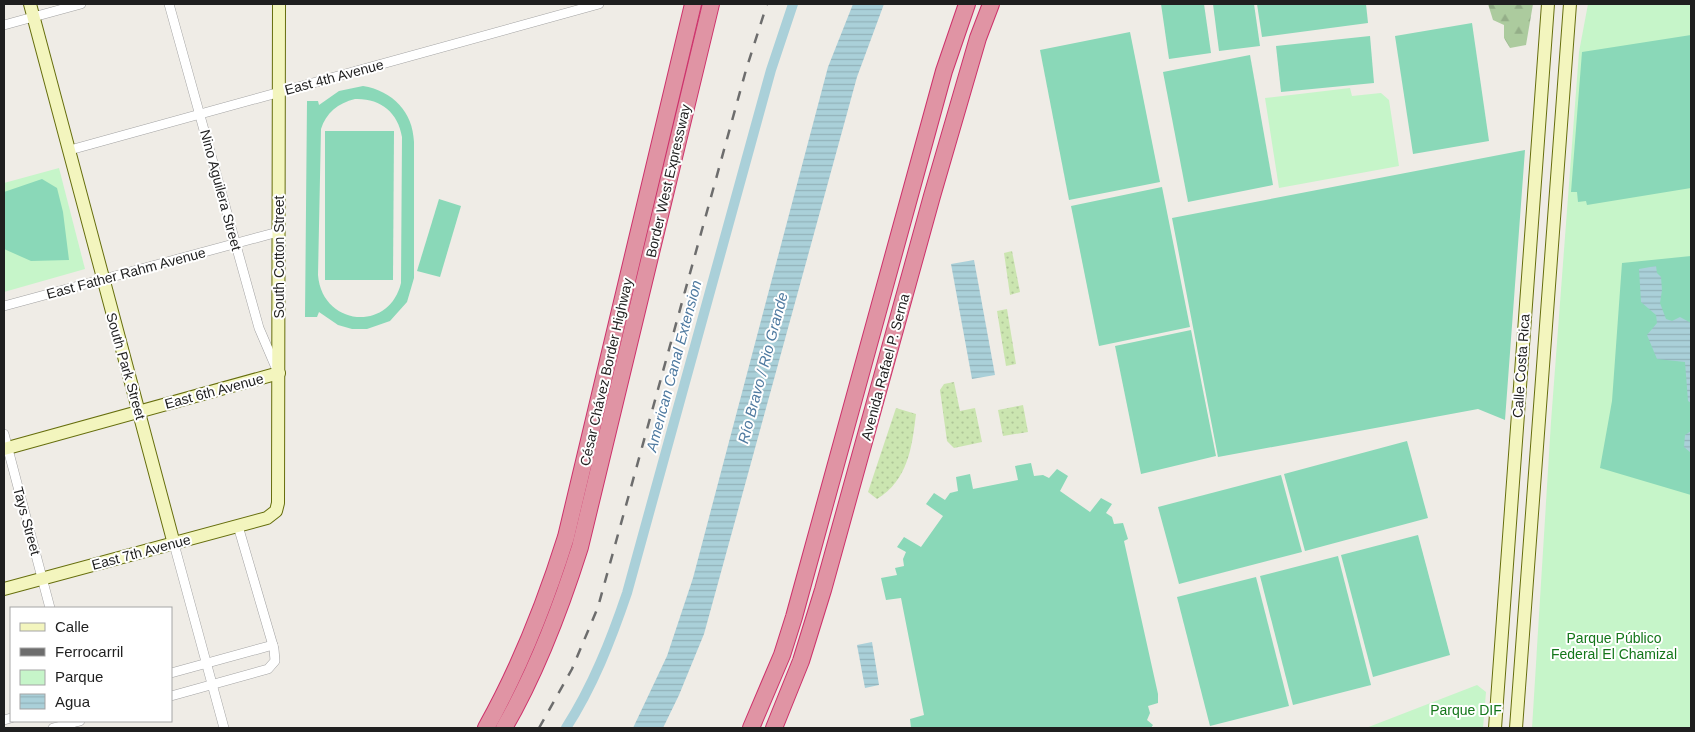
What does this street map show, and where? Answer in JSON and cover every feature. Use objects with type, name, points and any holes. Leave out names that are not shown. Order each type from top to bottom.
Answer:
[{"type":"highway","points":[[686,57],[688,4]]},
{"type":"highway","name":"César Chávez Border Highway","points":[[486,728],[520,661],[546,598],[599,435],[686,57],[694,4]]},
{"type":"highway","name":"Avenida Rafael P. Serna","points":[[751,728],[782,655],[794,617],[944,71],[967,4]]},
{"type":"highway","name":"Avenida Rafael P. Serna","points":[[774,728],[801,661],[823,590],[932,196],[978,38],[991,4]]},
{"type":"highway","points":[[686,57],[710,8]]},
{"type":"highway","points":[[504,728],[536,664],[565,593],[584,530],[599,435]]},
{"type":"street","name":"South Park Street","points":[[30,4],[70,150],[102,280],[224,728]]},
{"type":"street","points":[[4,25],[81,4]]},
{"type":"street","name":"Nino Aguilera Street","points":[[169,4],[234,244],[259,328],[279,373]]},
{"type":"street","name":"South Cotton Street","points":[[276,511],[278,503],[279,373],[279,4]]},
{"type":"street","name":"East 4th Avenue","points":[[70,150],[599,4]]},
{"type":"street","name":"Calle Costa Rica","points":[[1495,724],[1548,4]]},
{"type":"street","name":"Calle Costa Rica","points":[[1517,724],[1570,4]]},
{"type":"street","name":"East Father Rahm Avenue","points":[[4,306],[278,232]]},
{"type":"street","name":"East 6th Avenue","points":[[6,448],[279,373]]},
{"type":"street","name":"Tays Street","points":[[4,434],[6,448],[50,607]]},
{"type":"street","name":"East 7th Avenue","points":[[4,590],[267,518],[276,511]]},
{"type":"street","points":[[172,696],[212,686],[273,666],[275,654],[273,645],[238,526]]},
{"type":"street","points":[[172,674],[273,645]]},
{"type":"street","points":[[53,728],[76,722]]},
{"type":"street","points":[[1495,724],[1517,724]]},
{"type":"green space","points":[[1161,4],[1204,4],[1211,53],[1169,59]]},
{"type":"green space","points":[[1213,4],[1254,4],[1260,46],[1219,51]]},
{"type":"green space","points":[[1257,4],[1366,4],[1368,23],[1262,37]]},
{"type":"green space","points":[[1488,4],[1533,4],[1526,45],[1510,48],[1504,38],[1504,25],[1493,20]]},
{"type":"green space","name":"Parque Público Federal El Chamizal","points":[[1588,4],[1691,4],[1691,728],[1532,728],[1551,422],[1579,52]]},
{"type":"green space","points":[[1472,23],[1489,141],[1413,154],[1395,36]]},
{"type":"green space","points":[[1130,32],[1160,182],[1069,200],[1040,50]]},
{"type":"green space","points":[[1691,35],[1691,188],[1587,205],[1586,201],[1578,202],[1577,192],[1571,192],[1582,52]]},
{"type":"green space","points":[[1370,36],[1374,83],[1281,92],[1276,46]]},
{"type":"green space","points":[[1250,55],[1273,185],[1188,202],[1163,72]]},
{"type":"green space","points":[[363,86],[383,93],[392,98],[405,112],[413,131],[414,278],[407,302],[390,321],[367,329],[352,329],[338,325],[319,312],[317,317],[305,317],[307,101],[318,101],[319,105],[339,91]],"holes":[[[355,99],[364,99],[386,108],[396,120],[402,137],[401,283],[394,299],[384,310],[371,316],[356,317],[343,313],[331,305],[322,292],[318,275],[321,129],[326,118],[338,106]]]},
{"type":"green space","points":[[1350,88],[1352,96],[1381,93],[1389,100],[1399,166],[1279,188],[1265,98]]},
{"type":"green space","points":[[325,131],[394,131],[393,280],[325,280]]},
{"type":"green space","points":[[1525,150],[1505,420],[1478,409],[1218,457],[1172,218]]},
{"type":"green space","points":[[59,168],[85,269],[4,292],[4,183]]},
{"type":"green space","points":[[42,179],[57,188],[63,212],[69,260],[31,261],[4,249],[4,192]]},
{"type":"green space","points":[[1162,187],[1190,327],[1099,346],[1071,206]]},
{"type":"green space","points":[[439,199],[461,206],[440,277],[417,271]]},
{"type":"green space","points":[[1012,251],[1020,292],[1010,295],[1004,253]]},
{"type":"green space","points":[[1691,256],[1691,495],[1600,468],[1612,401],[1622,263]]},
{"type":"green space","points":[[1007,309],[1016,364],[1006,366],[997,311]]},
{"type":"green space","points":[[1191,330],[1216,456],[1141,474],[1115,346]]},
{"type":"green space","points":[[954,382],[960,411],[975,408],[982,442],[954,448],[947,441],[940,390],[944,384]]},
{"type":"green space","points":[[1023,405],[1028,432],[1003,436],[998,410]]},
{"type":"green space","points":[[896,408],[916,414],[913,439],[907,462],[896,482],[877,499],[868,492]]},
{"type":"green space","points":[[1407,441],[1428,518],[1305,551],[1284,474]]},
{"type":"green space","points":[[1031,463],[1034,476],[1043,475],[1049,478],[1057,469],[1068,476],[1060,491],[1090,512],[1101,498],[1112,504],[1106,513],[1112,517],[1114,524],[1123,523],[1128,539],[1124,541],[1158,694],[1158,703],[1148,706],[1150,713],[1147,720],[1153,725],[1151,728],[911,728],[910,719],[924,715],[901,598],[886,600],[881,578],[897,575],[895,568],[904,566],[903,559],[906,552],[897,547],[904,537],[921,547],[943,516],[926,504],[934,493],[945,500],[950,493],[958,491],[956,477],[970,474],[973,489],[1018,480],[1015,466]]},
{"type":"green space","points":[[1281,475],[1302,552],[1179,584],[1158,507]]},
{"type":"green space","points":[[1418,535],[1450,655],[1373,677],[1341,555]]},
{"type":"green space","points":[[1338,556],[1371,685],[1293,705],[1260,576]]},
{"type":"green space","points":[[1256,577],[1289,706],[1210,726],[1177,597]]},
{"type":"green space","name":"Parque DIF","points":[[1477,685],[1486,692],[1483,728],[1366,728]]},
{"type":"water","name":"Río Bravo / Rio Grande","points":[[853,4],[884,4],[857,77],[704,634],[663,728],[633,728],[667,656],[693,578],[828,67]]},
{"type":"water","points":[[974,260],[995,375],[972,379],[951,264]]},
{"type":"water","points":[[1656,266],[1657,273],[1661,277],[1660,303],[1666,319],[1672,321],[1680,317],[1691,323],[1691,403],[1688,401],[1685,362],[1657,359],[1647,335],[1657,323],[1656,315],[1641,302],[1639,269]]},
{"type":"water","points":[[1691,431],[1691,453],[1684,447],[1685,435]]},
{"type":"water","points":[[872,642],[879,685],[865,688],[857,645]]},
{"type":"waterway","name":"American Canal Extension","points":[[566,728],[585,696],[601,662],[627,593],[771,70],[793,4]]},
{"type":"railway","points":[[539,728],[572,669],[598,607],[746,70],[767,4]]}]
